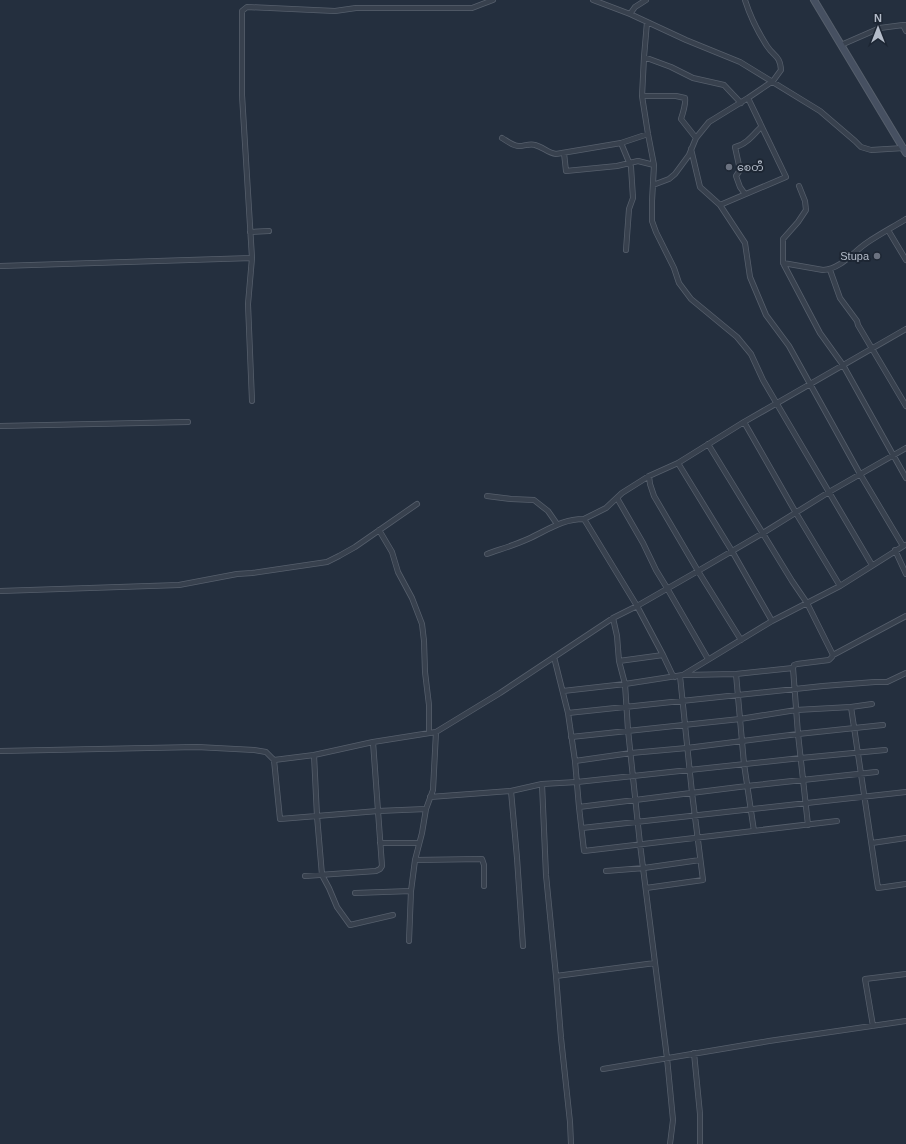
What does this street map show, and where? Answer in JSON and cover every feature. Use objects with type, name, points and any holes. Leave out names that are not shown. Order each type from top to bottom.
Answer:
[{"type":"main road","points":[[814,0],[905,150]]},
{"type":"street","points":[[252,401],[248,304],[252,258],[242,95],[242,11],[247,7],[335,11],[356,8],[472,8],[494,0]]},
{"type":"street","points":[[593,0],[630,14],[686,40],[740,62],[820,111],[855,140],[861,147],[871,150],[905,150]]},
{"type":"street","points":[[630,14],[635,7],[646,0]]},
{"type":"street","points":[[653,185],[669,179],[676,174],[689,155],[696,138],[709,122],[741,103],[773,81],[781,70],[779,58],[768,48],[757,28],[745,0]]},
{"type":"street","points":[[647,22],[642,96],[654,166],[652,221],[656,232],[674,268],[679,283],[691,299],[737,337],[751,354],[777,404],[872,565]]},
{"type":"street","points":[[841,45],[880,28],[904,25],[906,31]]},
{"type":"street","points":[[644,58],[671,67],[693,78],[724,85],[741,103]]},
{"type":"street","points":[[642,96],[676,96],[685,98],[686,102],[681,119],[696,138]]},
{"type":"street","points":[[720,205],[786,177],[748,98]]},
{"type":"street","points":[[745,194],[740,187],[736,176],[740,170],[736,147],[745,143],[762,127]]},
{"type":"street","points":[[502,138],[516,146],[530,144],[536,145],[550,153],[564,154],[621,143],[648,134]]},
{"type":"street","points":[[621,143],[631,167],[633,198],[629,209],[626,250]]},
{"type":"street","points":[[584,519],[637,606],[672,674],[679,676],[772,621],[840,586],[905,545],[860,474],[789,346],[766,315],[750,278],[745,243],[720,205],[700,187],[691,149]]},
{"type":"street","points":[[564,154],[566,171],[617,166],[638,161],[654,166]]},
{"type":"street","points":[[799,186],[805,201],[806,210],[783,239],[783,263],[820,333],[843,365],[906,478]]},
{"type":"street","points":[[783,263],[830,270],[848,259],[867,243],[906,219]]},
{"type":"street","points":[[888,230],[906,260]]},
{"type":"street","points":[[250,232],[269,231]]},
{"type":"street","points":[[0,266],[252,258]]},
{"type":"street","points":[[830,270],[840,298],[857,320],[858,325],[906,406]]},
{"type":"street","points":[[488,554],[528,539],[557,524],[574,519],[584,519],[606,508],[622,493],[649,476],[678,463],[744,422],[905,330]]},
{"type":"street","points":[[0,426],[188,422]]},
{"type":"street","points":[[744,422],[840,586]]},
{"type":"street","points":[[708,444],[806,603],[832,655]]},
{"type":"street","points":[[274,760],[314,755],[373,742],[436,732],[500,693],[612,618],[637,606],[698,571],[829,492],[906,448]]},
{"type":"street","points":[[678,463],[732,550],[772,621]]},
{"type":"street","points":[[649,476],[654,496],[740,640]]},
{"type":"street","points":[[487,496],[534,500],[548,511],[557,524]]},
{"type":"street","points":[[617,498],[656,570],[668,588],[708,659]]},
{"type":"street","points":[[0,591],[180,585],[237,574],[327,562],[355,547],[417,504]]},
{"type":"street","points":[[379,530],[392,552],[398,572],[412,598],[422,624],[429,705],[429,733]]},
{"type":"street","points":[[895,550],[906,574]]},
{"type":"street","points":[[563,691],[679,676],[736,674],[793,668],[794,665],[797,664],[829,660],[832,655],[906,616]]},
{"type":"street","points":[[612,618],[617,636],[619,661],[625,684],[628,730],[640,844],[667,1058],[673,1120],[670,1144]]},
{"type":"street","points":[[619,661],[663,655]]},
{"type":"street","points":[[554,657],[568,713],[575,761],[584,851],[837,821]]},
{"type":"street","points":[[793,668],[798,734],[808,825]]},
{"type":"street","points":[[568,713],[794,689],[887,682],[906,673]]},
{"type":"street","points":[[736,674],[744,764],[754,831]]},
{"type":"street","points":[[646,888],[703,880],[694,815],[679,676]]},
{"type":"street","points":[[571,737],[740,719],[796,710],[852,707],[872,704]]},
{"type":"street","points":[[852,707],[860,773],[878,888],[906,884]]},
{"type":"street","points":[[575,761],[631,753],[882,726]]},
{"type":"street","points":[[409,941],[411,891],[415,860],[426,809],[433,790],[436,732]]},
{"type":"street","points":[[305,876],[376,871],[382,866],[373,742]]},
{"type":"street","points":[[0,751],[197,747],[254,750],[266,752],[274,760],[280,820],[378,810],[426,809]]},
{"type":"street","points":[[430,797],[511,792],[542,784],[577,782],[885,750]]},
{"type":"street","points":[[314,755],[322,875],[329,888],[336,907],[350,925],[393,915]]},
{"type":"street","points":[[579,806],[876,772]]},
{"type":"street","points":[[542,784],[546,875],[571,1144]]},
{"type":"street","points":[[511,792],[523,946]]},
{"type":"street","points":[[582,828],[906,792]]},
{"type":"street","points":[[872,843],[906,838]]},
{"type":"street","points":[[380,843],[419,843]]},
{"type":"street","points":[[415,860],[482,859],[484,865],[484,886]]},
{"type":"street","points":[[606,871],[644,868],[700,860]]},
{"type":"street","points":[[355,893],[411,891]]},
{"type":"street","points":[[556,976],[655,963]]},
{"type":"street","points":[[873,1026],[865,979],[906,974]]},
{"type":"street","points":[[603,1068],[906,1021]]},
{"type":"street","points":[[694,1053],[700,1114],[700,1144]]},
{"type":"place","name":"စေတီ","points":[[729,167]]},
{"type":"place","name":"Stupa","points":[[877,256]]}]
